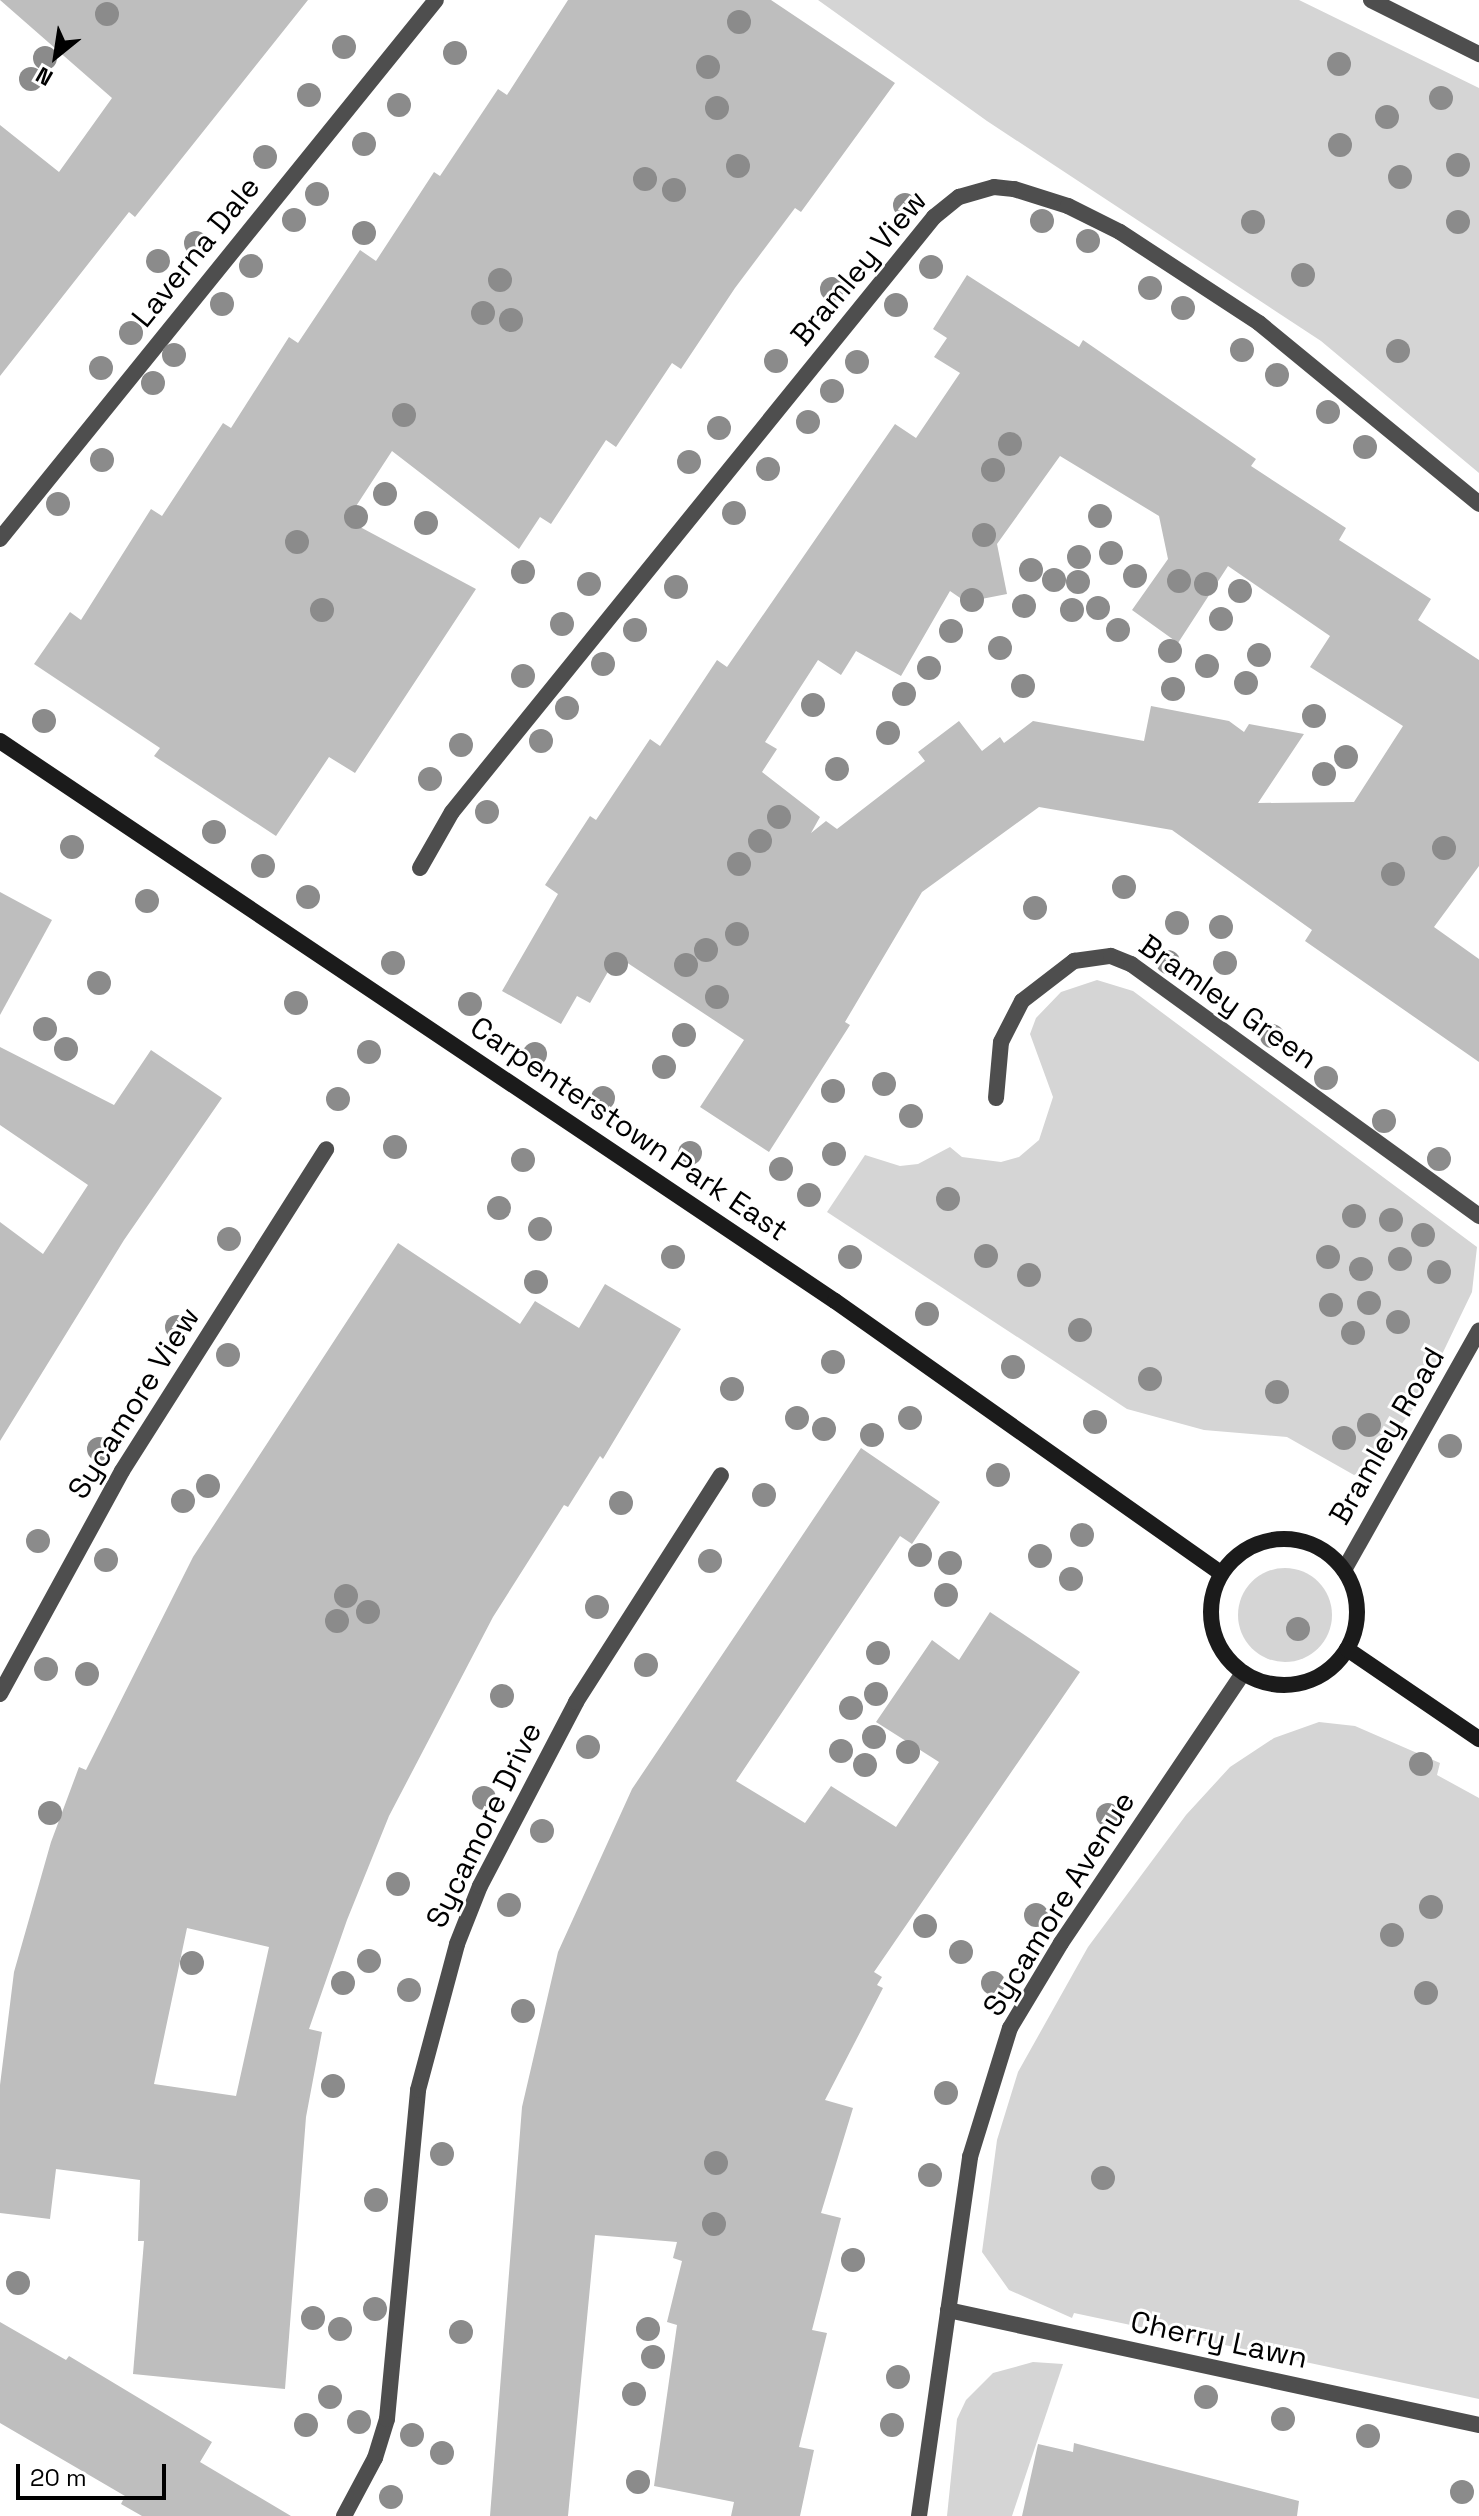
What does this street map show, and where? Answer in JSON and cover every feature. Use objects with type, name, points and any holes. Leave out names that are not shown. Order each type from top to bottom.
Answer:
[{"type":"street","name":"Laverna Dale","points":[[0,539],[436,0]]},
{"type":"street","points":[[1371,0],[1479,54]]},
{"type":"street","name":"Bramley View","points":[[420,868],[452,812],[924,229],[959,197],[994,187],[1014,189],[1068,206],[1120,232],[1259,323],[1479,504]]},
{"type":"street","name":"Carpenterstown Park East","points":[[0,741],[835,1301],[1221,1573]]},
{"type":"street","name":"Bramley Green","points":[[996,1098],[1001,1042],[1022,1001],[1074,961],[1111,956],[1131,964],[1479,1216]]},
{"type":"street","name":"Sycamore View","points":[[0,1694],[122,1471],[326,1149]]},
{"type":"street","name":"Bramley Road","points":[[1344,1570],[1479,1330]]},
{"type":"street","name":"Sycamore Drive","points":[[344,2516],[375,2458],[387,2419],[418,2090],[457,1944],[480,1886],[576,1702],[721,1475]]},
{"type":"street","points":[[1282,1539],[1327,1553],[1344,1570],[1357,1609],[1347,1649],[1312,1681],[1264,1684],[1243,1673],[1214,1639],[1211,1605],[1221,1573],[1237,1555],[1282,1539]]},
{"type":"street","points":[[1347,1649],[1479,1739]]},
{"type":"street","name":"Sycamore Avenue","points":[[919,2516],[970,2157],[1010,2028],[1061,1943],[1243,1673]]},
{"type":"street","name":"Cherry Lawn","points":[[948,2310],[1479,2425]]},
{"type":"shaded area","points":[[818,0],[1299,0],[1479,88],[1479,473],[1321,341],[987,121]]},
{"type":"shaded area","points":[[1097,980],[1133,991],[1477,1247],[1472,1292],[1421,1398],[1368,1469],[1354,1475],[1287,1437],[1204,1430],[1127,1409],[827,1212],[865,1155],[900,1166],[918,1164],[950,1147],[962,1157],[1001,1162],[1019,1157],[1039,1140],[1053,1097],[1030,1034],[1036,1018],[1061,992]]},
{"type":"shaded area","points":[[1285,1568],[1303,1572],[1318,1582],[1328,1597],[1332,1615],[1328,1633],[1318,1648],[1303,1658],[1285,1662],[1267,1658],[1252,1648],[1242,1633],[1238,1615],[1242,1597],[1252,1582],[1267,1572]]},
{"type":"shaded area","points":[[1319,1722],[1355,1726],[1440,1763],[1437,1775],[1479,1798],[1479,2399],[1074,2313],[1072,2318],[1009,2290],[982,2252],[997,2140],[1018,2072],[1088,1947],[1186,1815],[1230,1767],[1274,1738]]},
{"type":"shaded area","points":[[1033,2362],[1063,2364],[1012,2516],[947,2516],[957,2419],[966,2400],[993,2373]]},
{"type":"building","points":[[0,0],[308,0],[135,217],[129,212],[0,376],[0,125],[59,172],[112,98]]},
{"type":"building","points":[[568,0],[771,0],[895,83],[801,212],[795,208],[735,288],[681,369],[672,363],[616,447],[606,440],[551,524],[540,517],[519,549],[392,451],[347,520],[476,589],[355,773],[329,757],[276,836],[154,756],[160,748],[34,664],[70,612],[81,620],[151,509],[162,516],[223,423],[231,428],[289,337],[298,343],[360,250],[376,261],[434,172],[440,176],[498,89],[507,95]]},
{"type":"building","points":[[967,275],[1079,347],[1083,340],[1256,459],[1251,466],[1346,528],[1339,540],[1431,599],[1418,620],[1479,660],[1479,866],[1434,927],[1479,959],[1479,1062],[1305,941],[1312,930],[1172,830],[1039,807],[922,892],[845,1022],[850,1025],[769,1152],[700,1107],[744,1040],[617,956],[590,1003],[577,996],[561,1024],[502,991],[558,894],[545,885],[590,816],[596,820],[650,739],[660,746],[717,660],[727,667],[895,424],[916,438],[960,373],[934,357],[947,338],[933,329]],"holes":[[[1060,456],[1159,516],[1168,559],[1132,610],[1178,643],[1228,566],[1330,636],[1310,667],[1403,726],[1354,802],[1258,803],[1304,734],[1249,724],[1244,732],[1229,721],[1151,706],[1144,741],[1033,721],[1004,743],[1000,737],[982,751],[959,721],[918,752],[925,761],[837,829],[826,821],[811,833],[820,817],[762,772],[777,749],[765,742],[818,660],[841,675],[856,651],[901,676],[950,591],[966,602],[1007,594],[997,544]]]},
{"type":"building","points":[[0,892],[52,920],[0,1015]]},
{"type":"building","points":[[0,1047],[114,1105],[151,1050],[222,1098],[124,1240],[0,1441],[0,1222],[43,1254],[88,1185],[0,1125]]},
{"type":"building","points":[[398,1243],[520,1324],[535,1301],[579,1328],[605,1284],[681,1329],[603,1459],[600,1456],[568,1507],[564,1505],[493,1617],[389,1816],[347,1920],[309,2029],[322,2032],[306,2117],[285,2389],[133,2374],[144,2241],[138,2241],[140,2180],[56,2169],[50,2219],[0,2213],[0,2085],[14,1972],[51,1842],[79,1767],[86,1770],[193,1557]],"holes":[[[187,1928],[269,1947],[236,2096],[154,2084]]]},
{"type":"building","points":[[861,1448],[940,1502],[912,1544],[900,1536],[736,1781],[805,1823],[831,1786],[896,1827],[939,1762],[876,1722],[932,1640],[959,1660],[990,1612],[1080,1672],[874,1972],[882,1977],[877,1985],[883,1988],[825,2100],[853,2108],[821,2213],[841,2218],[812,2330],[827,2333],[799,2447],[814,2450],[800,2516],[731,2516],[734,2502],[654,2486],[677,2325],[667,2322],[682,2261],[673,2258],[677,2242],[595,2235],[568,2516],[490,2516],[522,2107],[558,1952],[632,1789]]},
{"type":"building","points":[[0,2322],[66,2360],[69,2356],[212,2442],[200,2462],[291,2516],[142,2516],[121,2504],[125,2496],[0,2423]]},
{"type":"building","points":[[1074,2443],[1299,2501],[1297,2516],[1022,2516],[1038,2444],[1073,2452]]}]
